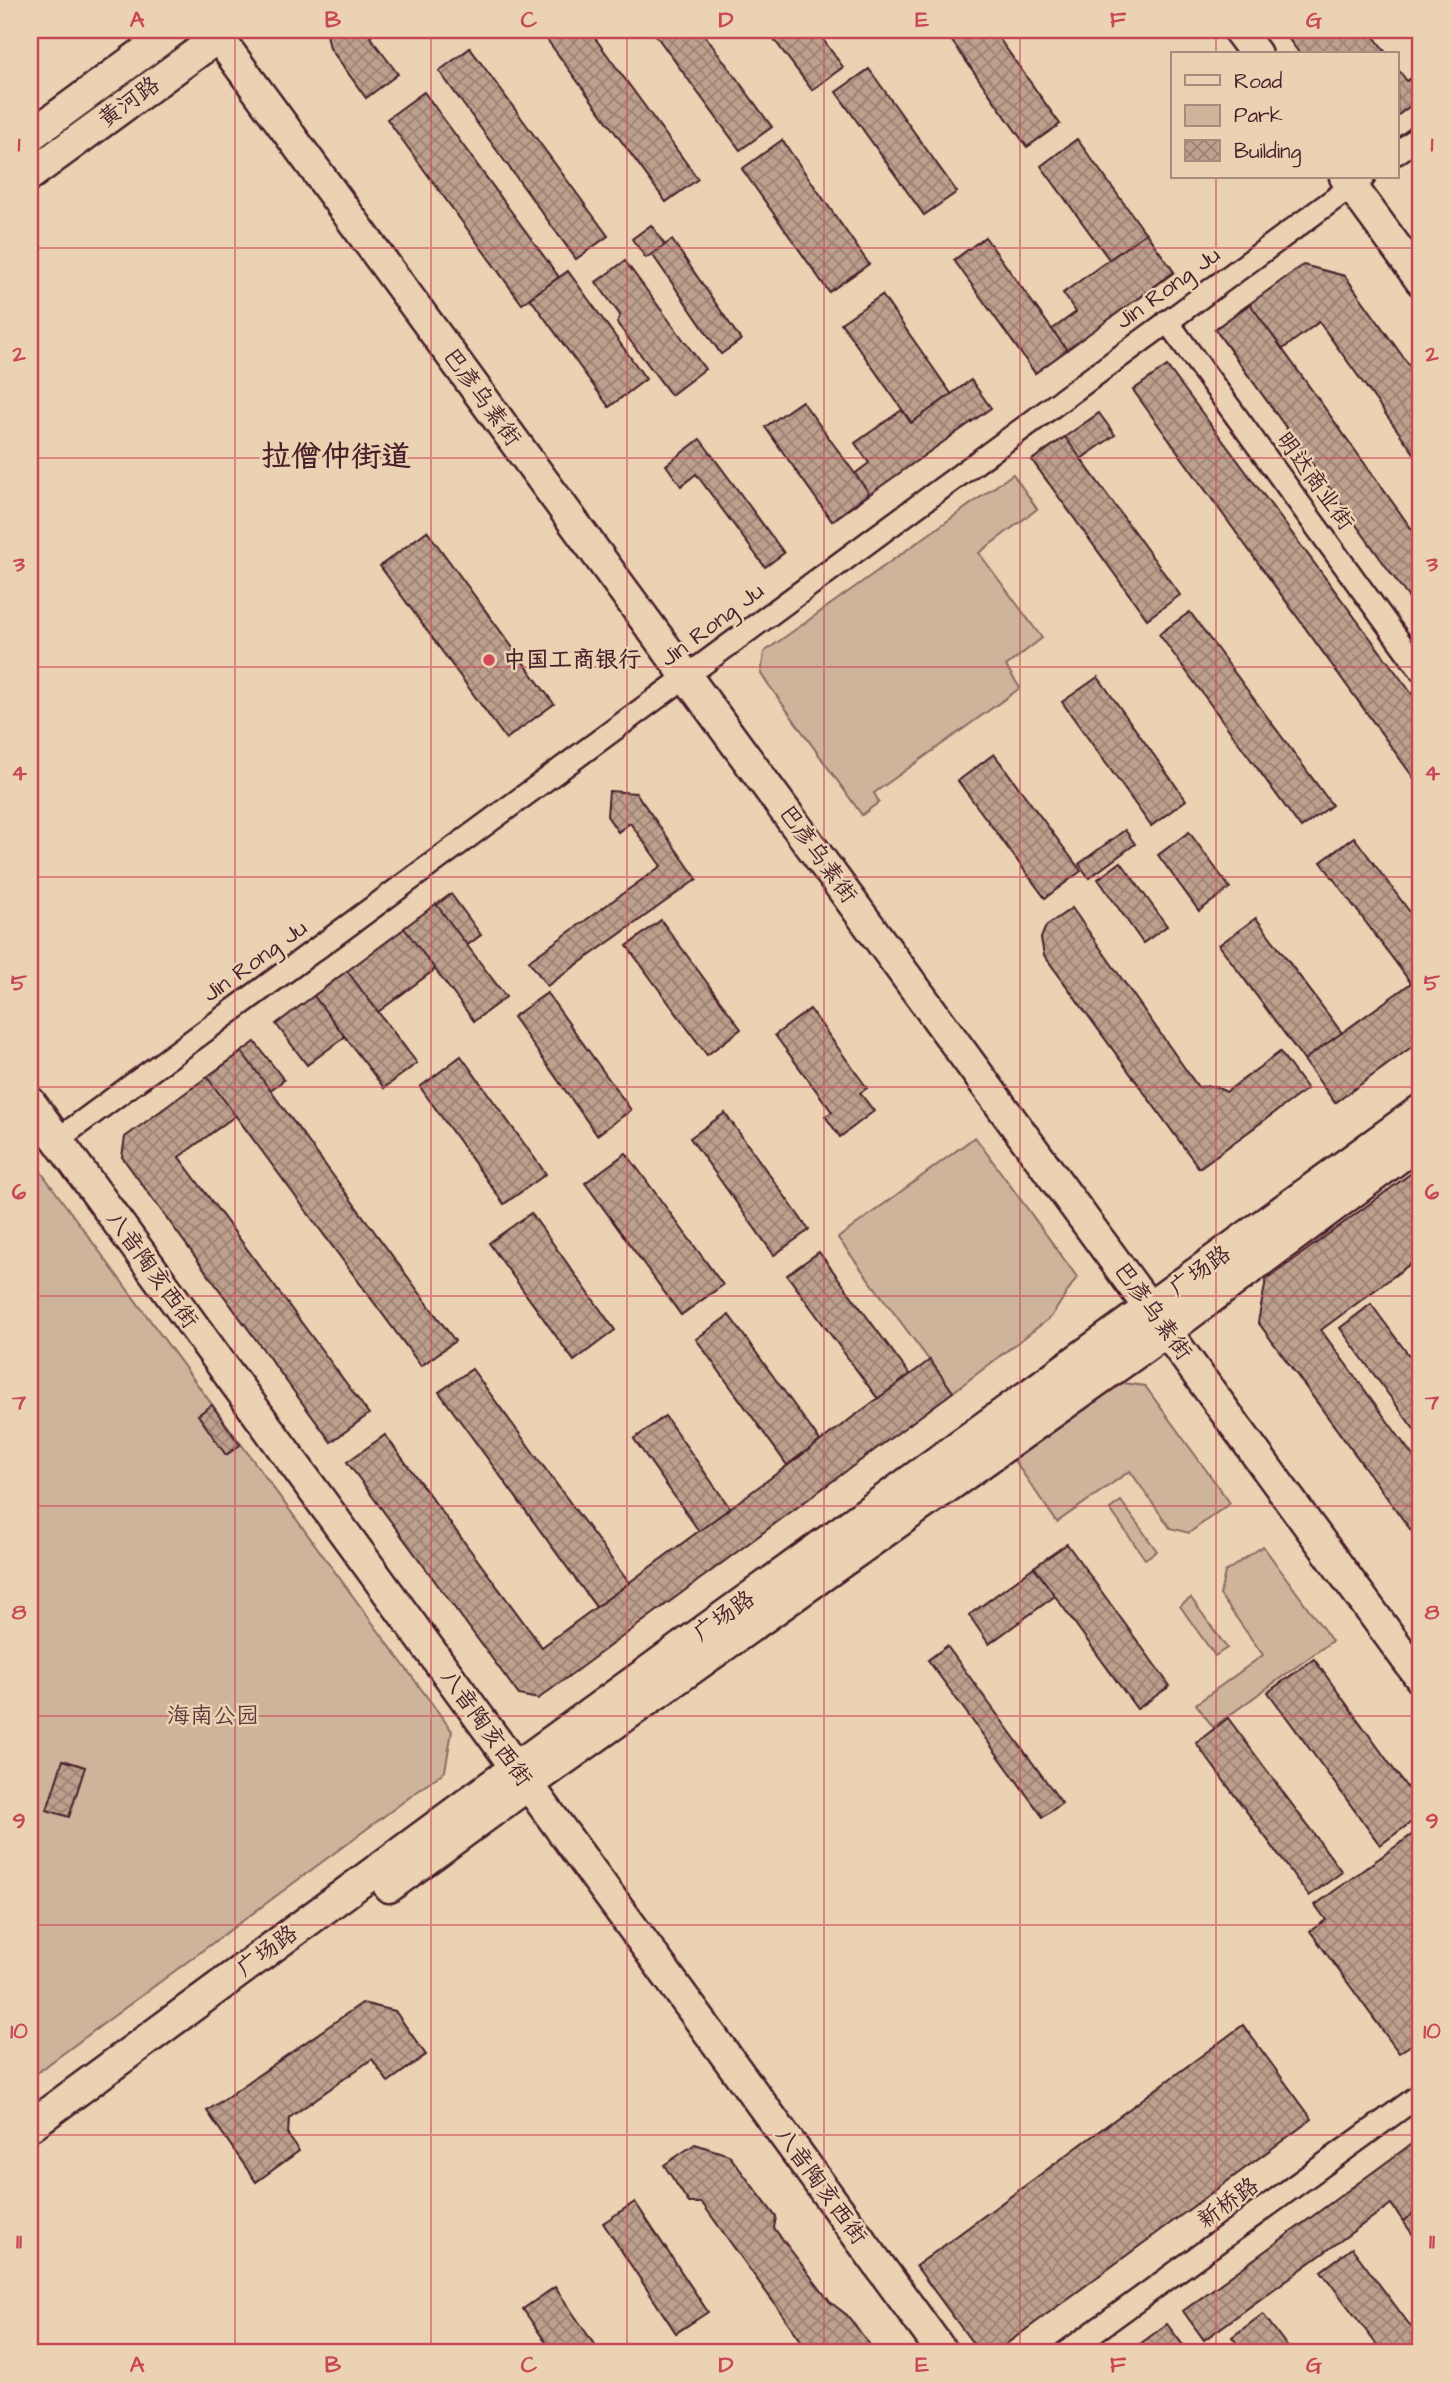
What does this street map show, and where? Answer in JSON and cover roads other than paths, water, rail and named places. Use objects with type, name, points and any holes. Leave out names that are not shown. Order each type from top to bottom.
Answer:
[{"type":"street","name":"黄河路","points":[[30,136],[174,30]]},
{"type":"street","points":[[1238,30],[1254,52]]},
{"type":"street","name":"黄河路","points":[[30,175],[223,31]]},
{"type":"street","name":"巴彦乌素街","points":[[223,31],[1163,1316],[1421,1661]]},
{"type":"street","points":[[1398,152],[1421,135]]},
{"type":"street","points":[[1353,180],[1421,281]]},
{"type":"street","name":"Jin Rong Ju","points":[[57,1140],[1167,321],[1353,180]]},
{"type":"street","name":"明达商业街","points":[[1167,321],[1421,671]]},
{"type":"street","name":"八音陶亥西街","points":[[30,1102],[943,2353]]},
{"type":"street","name":"广场路","points":[[1163,1316],[1421,1110]]},
{"type":"street","name":"广场路","points":[[30,2126],[1163,1316],[1421,1141]]},
{"type":"street","name":"巴彦乌素街","points":[[1163,1316],[1421,1679]]},
{"type":"street","name":"广场路","points":[[30,2150],[522,1776]]},
{"type":"street","name":"新桥路","points":[[1065,2353],[1421,2094]]},
{"type":"place","name":"中国工商银行","points":[[489,660]]},
{"type":"district","name":"拉僧仲街道","points":[[336,457]]},
{"type":"park label","name":"海南公园","points":[[213,1716]]}]
